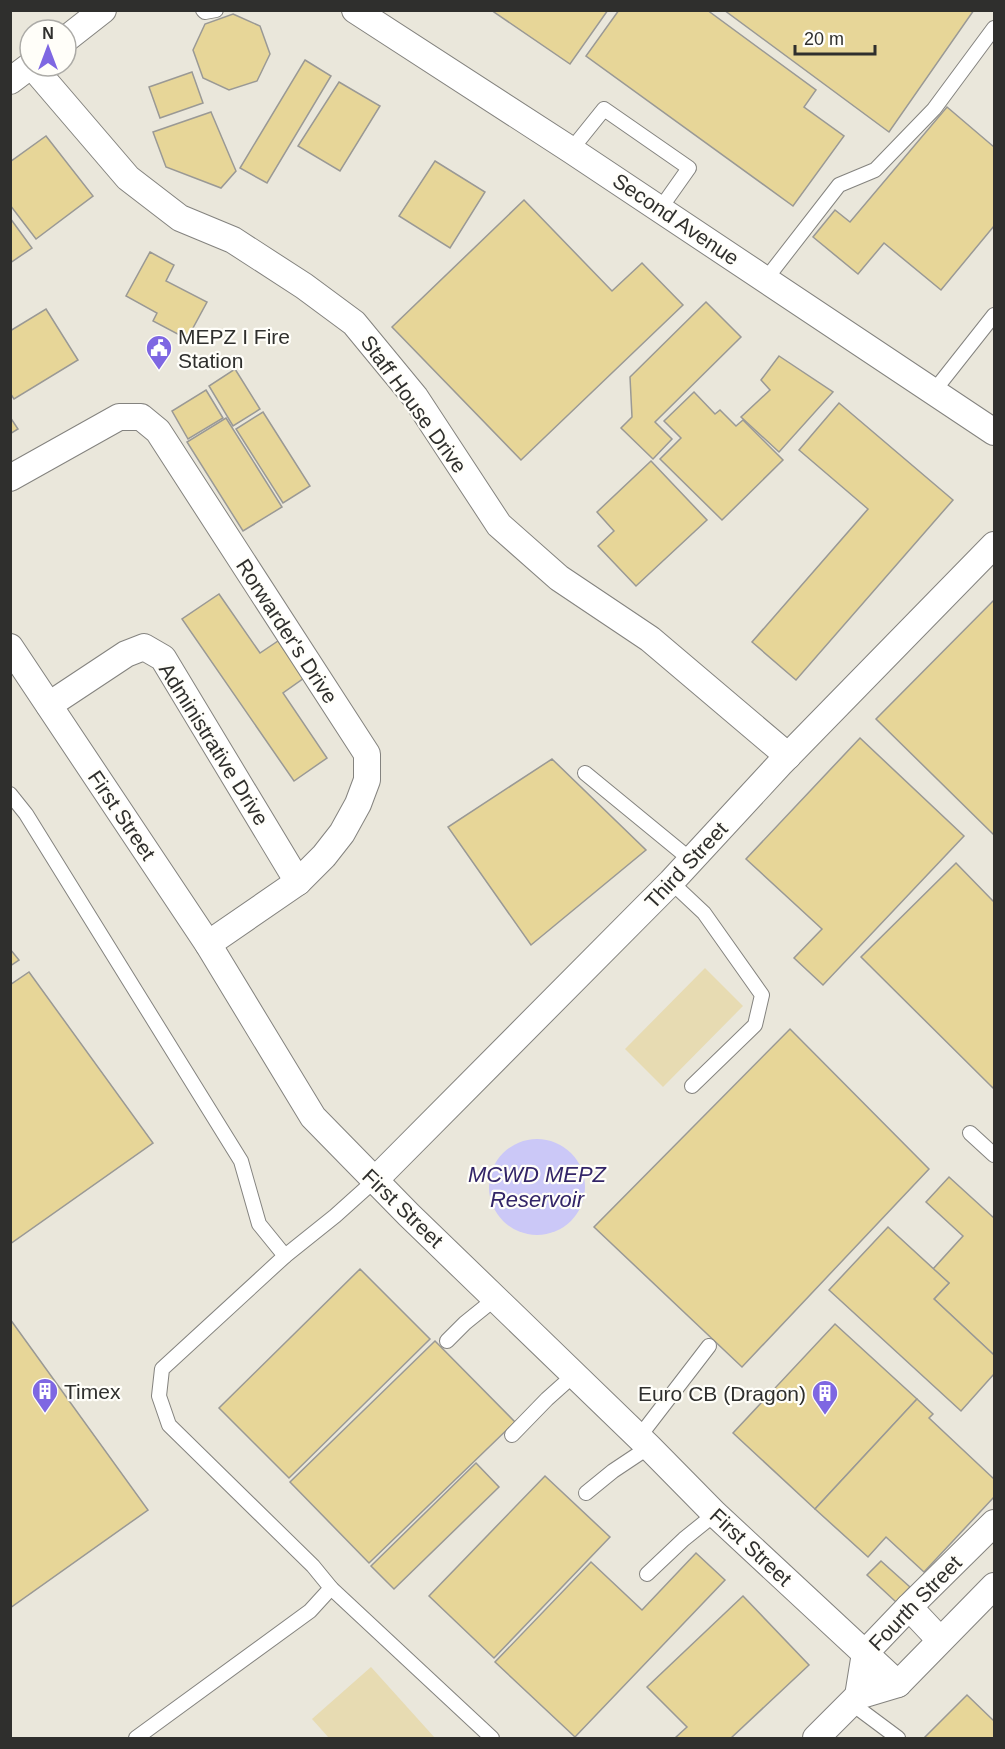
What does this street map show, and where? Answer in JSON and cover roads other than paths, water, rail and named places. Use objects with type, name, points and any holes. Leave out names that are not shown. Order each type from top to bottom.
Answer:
[{"type":"street","points":[[78,30],[103,10]]},
{"type":"street","name":"Second Avenue","points":[[355,10],[571,150],[994,432]]},
{"type":"street","name":"Staff House Drive","points":[[41,78],[128,178],[180,218],[233,240],[304,286],[354,323],[415,397],[499,525],[560,578],[650,639],[788,756]]},
{"type":"street","name":"Rorwarder's Drive","points":[[10,478],[119,417],[141,417],[158,431],[367,754],[367,780],[358,804],[342,833],[324,856],[298,882],[208,944]]},
{"type":"street","name":"Third Street","points":[[374,1181],[671,882],[788,756],[994,545]]},
{"type":"street","name":"First Street","points":[[10,647],[208,944],[313,1117],[374,1181],[575,1374],[715,1514],[898,1684]]},
{"type":"street","name":"Administrative Drive","points":[[49,705],[126,654],[144,647],[163,658],[298,882]]},
{"type":"street","name":"Fourth Street","points":[[854,1700],[865,1653],[994,1523]]},
{"type":"street","name":"Fourth Street","points":[[816,1738],[854,1700],[898,1684],[994,1586]]},
{"type":"street","points":[[909,1607],[940,1640]]},
{"type":"lane","points":[[203,10],[205,12],[216,10]]},
{"type":"lane","points":[[766,279],[839,184],[874,170],[934,109],[994,27]]},
{"type":"lane","points":[[571,150],[604,109],[689,168],[660,209]]},
{"type":"lane","points":[[934,391],[994,315]]},
{"type":"lane","points":[[585,773],[692,860]]},
{"type":"lane","points":[[10,794],[26,814],[241,1161],[259,1224],[285,1256]]},
{"type":"lane","points":[[671,882],[704,913],[762,995],[755,1025],[692,1086]]},
{"type":"lane","points":[[970,1133],[994,1155]]},
{"type":"lane","points":[[374,1181],[285,1256],[162,1369],[159,1396],[169,1425],[313,1566],[331,1588],[492,1738]]},
{"type":"lane","points":[[447,1341],[496,1298]]},
{"type":"lane","points":[[586,1493],[644,1442],[709,1346]]},
{"type":"lane","points":[[512,1436],[547,1399],[575,1374]]},
{"type":"lane","points":[[647,1574],[715,1514]]},
{"type":"lane","points":[[136,1738],[310,1611],[331,1588]]},
{"type":"lane","points":[[854,1700],[898,1738]]},
{"type":"water","name":"MCWD MEPZ Reservoir","points":[[537,1139],[555,1143],[571,1153],[581,1169],[585,1187],[581,1205],[571,1221],[555,1231],[537,1235],[519,1231],[503,1221],[493,1205],[489,1187],[493,1169],[503,1153],[519,1143]]},
{"type":"place","name":"MEPZ I Fire Station","points":[[159,371]]},
{"type":"place","name":"Timex","points":[[45,1414]]},
{"type":"place","name":"Euro CB (Dragon)","points":[[825,1416]]}]
